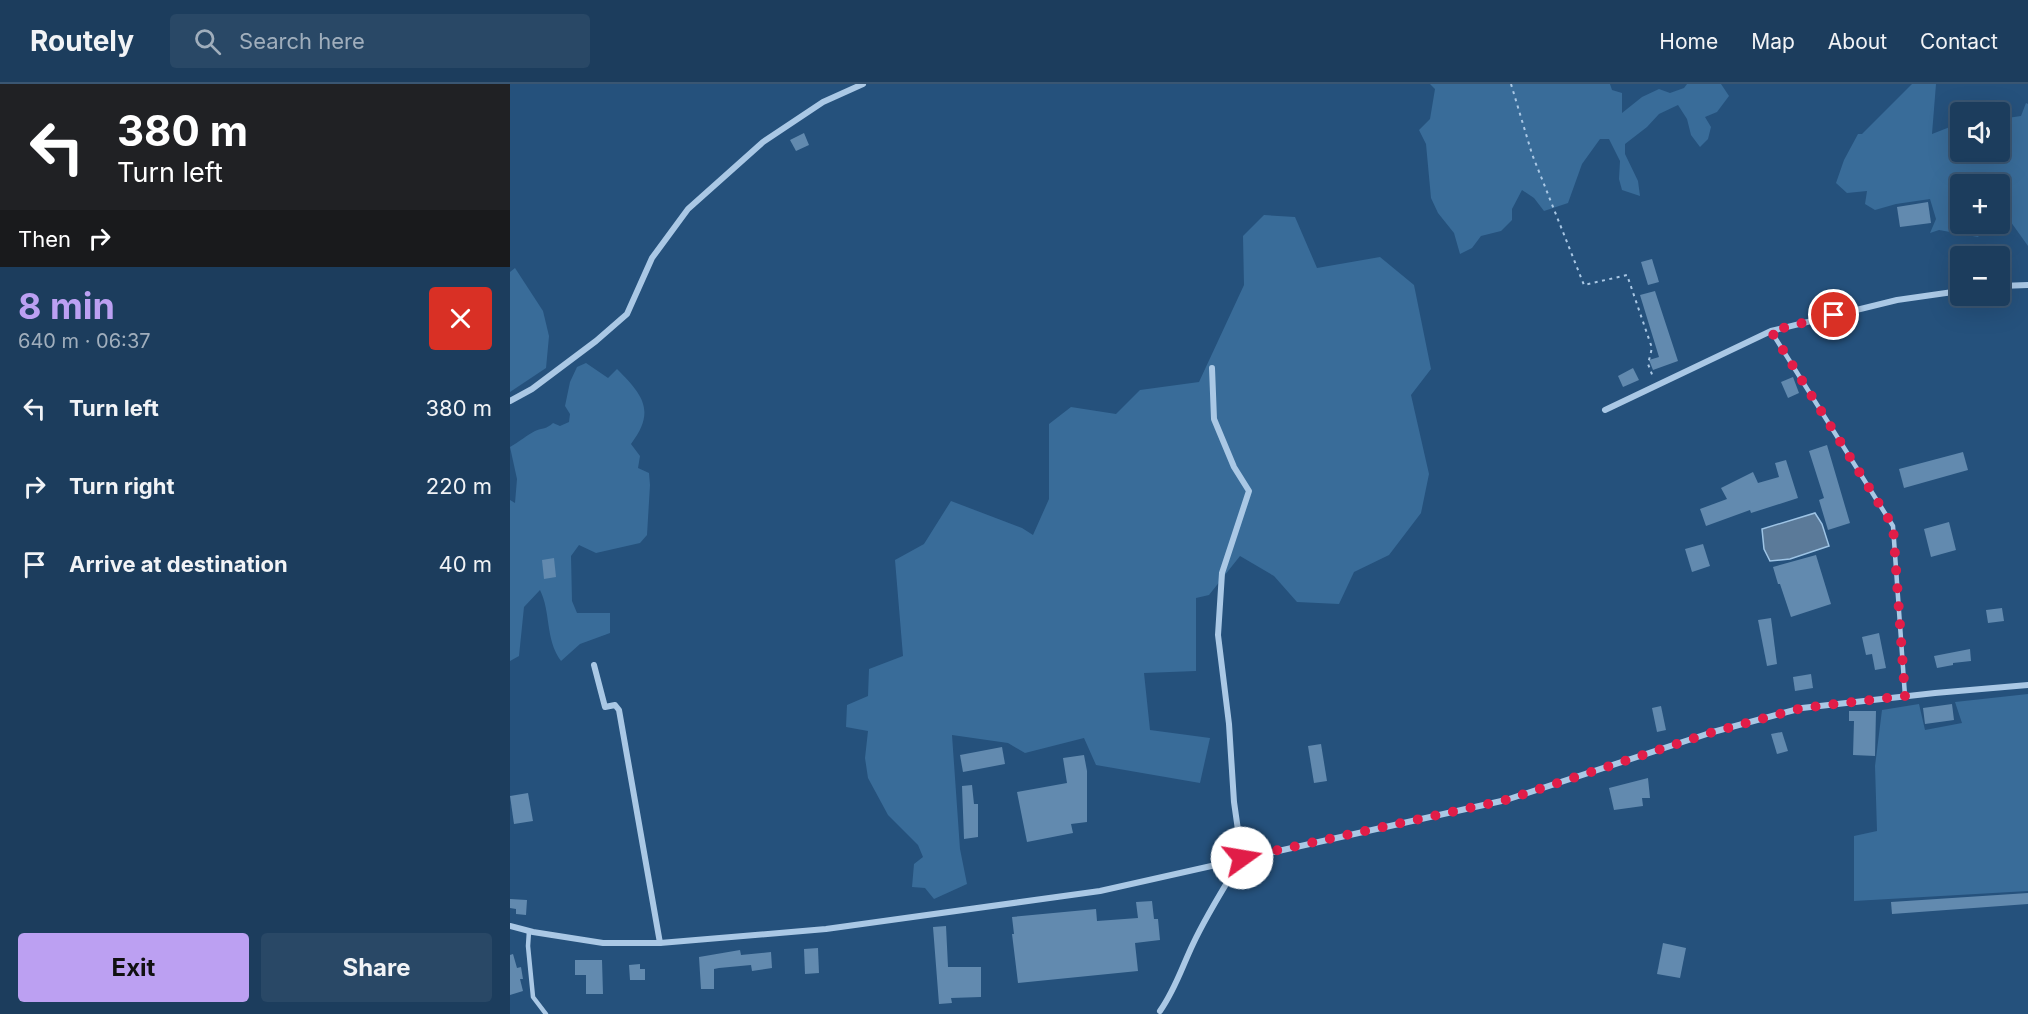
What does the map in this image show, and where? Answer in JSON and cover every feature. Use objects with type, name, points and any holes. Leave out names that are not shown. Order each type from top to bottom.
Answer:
[{"type":"street","points":[[510,401],[541,383],[627,314],[652,258],[688,209],[762,142],[823,102],[863,84]]},
{"type":"street","points":[[2010,286],[2028,285]]},
{"type":"street","points":[[1605,410],[1771,331],[1896,300],[1950,292]]},
{"type":"street","points":[[1160,1011],[1171,995],[1193,944],[1213,906],[1242,858],[1234,802],[1229,724],[1218,635],[1222,573],[1249,491],[1234,467],[1214,419],[1212,368]]},
{"type":"street","points":[[594,665],[605,707],[615,705],[619,710],[660,943]]},
{"type":"street","points":[[510,926],[603,943],[660,943],[826,929],[1100,891],[1506,800],[1713,732],[1802,708],[2028,685]]},
{"type":"lane","points":[[1771,331],[1893,526],[1905,696]]},
{"type":"lane","points":[[529,931],[528,946],[533,997],[546,1014]]},
{"type":"path","points":[[1511,84],[1532,154],[1584,285],[1627,275],[1652,348],[1648,364],[1656,386]]},
{"type":"shaded area","points":[[1430,84],[1610,84],[1612,90],[1622,93],[1622,113],[1642,97],[1659,89],[1670,93],[1684,88],[1687,84],[1721,84],[1729,96],[1717,112],[1705,117],[1711,127],[1708,139],[1700,147],[1691,135],[1687,119],[1678,105],[1659,114],[1647,127],[1625,144],[1625,154],[1638,181],[1640,196],[1622,190],[1619,179],[1620,161],[1609,139],[1600,139],[1582,164],[1568,203],[1544,211],[1534,198],[1522,190],[1512,209],[1512,220],[1501,231],[1481,236],[1472,248],[1460,254],[1454,233],[1438,213],[1431,198],[1426,144],[1419,130],[1430,119],[1435,89]]},
{"type":"shaded area","points":[[1912,84],[1936,84],[1932,134],[1950,127],[1950,162],[2010,162],[2010,118],[2021,116],[2026,103],[2028,104],[2028,246],[2010,221],[2010,174],[1950,174],[1950,232],[1939,230],[1930,233],[1936,219],[1930,199],[1875,210],[1865,204],[1867,191],[1847,193],[1836,183],[1844,160],[1858,134],[1862,134]]},
{"type":"shaded area","points":[[1264,215],[1295,217],[1317,268],[1380,257],[1414,285],[1431,369],[1411,395],[1429,474],[1421,513],[1389,555],[1354,572],[1339,604],[1297,602],[1274,576],[1240,556],[1209,595],[1196,598],[1196,671],[1144,673],[1150,730],[1210,738],[1200,783],[1096,765],[1084,738],[1025,753],[1008,743],[952,735],[960,849],[967,884],[934,899],[925,888],[912,887],[914,864],[923,857],[918,845],[888,815],[868,778],[865,758],[868,731],[846,727],[847,705],[868,696],[869,669],[903,656],[895,560],[924,544],[951,501],[1022,528],[1033,535],[1049,499],[1049,424],[1071,407],[1116,414],[1140,390],[1199,382],[1244,285],[1243,236]]},
{"type":"shaded area","points":[[1961,234],[1980,234],[1978,237]]},
{"type":"shaded area","points":[[515,268],[543,311],[549,336],[546,368],[510,392],[510,272]]},
{"type":"shaded area","points":[[586,363],[608,378],[617,369],[634,387],[643,404],[643,422],[631,444],[640,456],[638,468],[649,473],[647,535],[640,543],[596,553],[579,545],[571,556],[572,601],[577,613],[610,613],[610,633],[580,644],[561,661],[550,635],[546,607],[540,590],[524,607],[519,656],[510,661],[510,500],[515,503],[517,479],[510,447],[553,423],[560,426],[569,422],[570,414],[565,406],[570,382],[577,367]]},
{"type":"shaded area","points":[[1815,513],[1822,524],[1829,546],[1790,559],[1770,561],[1764,549],[1762,529]]},
{"type":"shaded area","points":[[2028,694],[2028,891],[1854,901],[1854,836],[1877,831],[1875,766],[1882,710],[1919,704],[1925,730],[1962,723],[1955,702]]},
{"type":"building","points":[[804,133],[809,145],[796,151],[790,140]]},
{"type":"building","points":[[1928,202],[1931,223],[1900,227],[1897,207]]},
{"type":"building","points":[[1652,259],[1659,282],[1648,285],[1641,262]]},
{"type":"building","points":[[1655,291],[1678,361],[1653,370],[1649,360],[1659,357],[1640,295]]},
{"type":"building","points":[[1633,368],[1639,380],[1623,387],[1618,376]]},
{"type":"building","points":[[1793,377],[1799,393],[1788,398],[1781,382]]},
{"type":"building","points":[[1827,445],[1850,523],[1828,530],[1819,500],[1824,498],[1809,451]]},
{"type":"building","points":[[1963,452],[1968,470],[1904,488],[1899,469]]},
{"type":"building","points":[[1786,460],[1798,498],[1751,513],[1750,510],[1706,526],[1700,509],[1727,499],[1721,488],[1753,472],[1758,483],[1779,477],[1775,463]]},
{"type":"building","points":[[1949,522],[1956,550],[1931,557],[1924,529]]},
{"type":"building","points":[[1703,544],[1710,566],[1692,572],[1685,549]]},
{"type":"building","points":[[1816,555],[1831,604],[1791,617],[1773,567]]},
{"type":"building","points":[[554,558],[556,577],[544,579],[542,560]]},
{"type":"building","points":[[2002,608],[2004,621],[1988,623],[1986,610]]},
{"type":"building","points":[[1771,618],[1777,664],[1767,666],[1758,620]]},
{"type":"building","points":[[1879,633],[1886,668],[1875,670],[1872,654],[1866,655],[1862,637]]},
{"type":"building","points":[[1970,649],[1971,661],[1937,668],[1934,656]]},
{"type":"building","points":[[1811,674],[1813,688],[1795,691],[1793,677]]},
{"type":"building","points":[[1952,704],[1954,720],[1925,724],[1923,708]]},
{"type":"building","points":[[1661,706],[1666,730],[1657,732],[1652,708]]},
{"type":"building","points":[[1849,711],[1876,711],[1875,756],[1853,755],[1854,721],[1849,721]]},
{"type":"building","points":[[1782,732],[1788,751],[1777,754],[1771,734]]},
{"type":"building","points":[[1321,744],[1327,781],[1314,783],[1308,746]]},
{"type":"building","points":[[1002,747],[1005,764],[963,772],[960,755]]},
{"type":"building","points":[[1084,755],[1087,771],[1087,822],[1071,824],[1073,833],[1027,842],[1017,792],[1067,783],[1063,758]]},
{"type":"building","points":[[1648,778],[1650,798],[1642,798],[1643,806],[1614,810],[1609,788]]},
{"type":"building","points":[[972,785],[974,804],[978,804],[978,837],[964,839],[962,786]]},
{"type":"building","points":[[528,793],[533,821],[514,824],[510,796]]},
{"type":"building","points":[[2028,893],[2028,904],[1892,914],[1891,902]]},
{"type":"building","points":[[510,899],[527,900],[526,915],[516,914],[516,909],[510,908]]},
{"type":"building","points":[[1152,901],[1154,919],[1158,919],[1160,940],[1135,943],[1138,971],[1018,983],[1012,917],[1096,909],[1097,921],[1138,918],[1136,902]]},
{"type":"building","points":[[946,926],[948,967],[981,967],[981,997],[951,998],[952,1003],[939,1004],[933,927]]},
{"type":"building","points":[[1663,943],[1686,948],[1680,978],[1657,974]]},
{"type":"building","points":[[818,948],[819,973],[805,974],[804,949]]},
{"type":"building","points":[[740,950],[741,955],[771,952],[772,968],[752,971],[751,965],[714,969],[714,989],[701,989],[699,957]]},
{"type":"building","points":[[513,954],[517,968],[521,967],[523,979],[520,979],[523,991],[510,995],[510,955]]},
{"type":"building","points":[[575,960],[602,960],[603,994],[586,994],[586,975],[575,975]]},
{"type":"building","points":[[640,964],[640,969],[645,969],[645,980],[630,980],[629,965]]},
{"type":"route","points":[[1242,858],[1506,800],[1713,732],[1802,708],[1905,696],[1893,526],[1771,331],[1834,315]]}]
